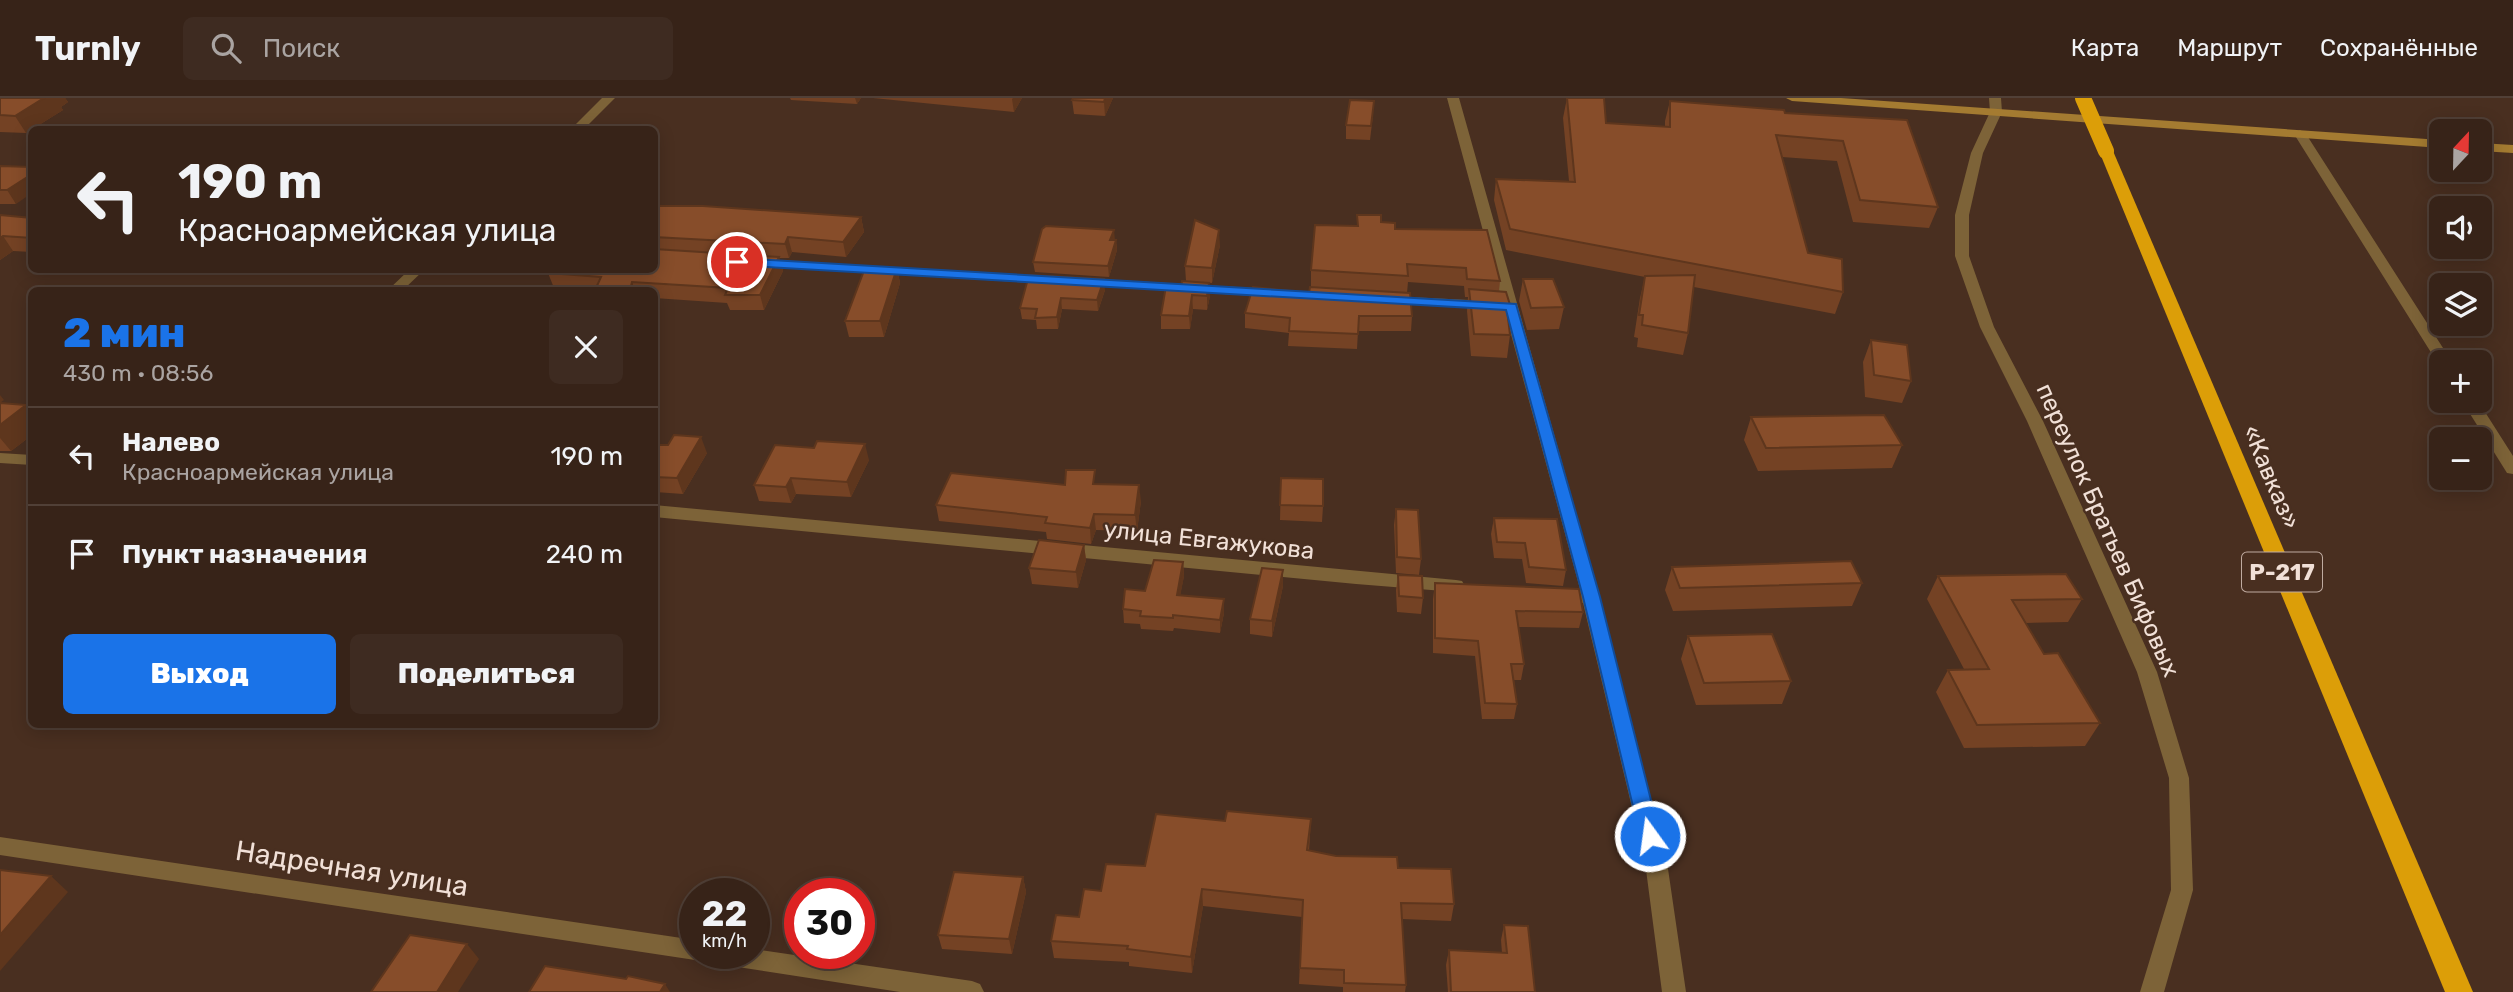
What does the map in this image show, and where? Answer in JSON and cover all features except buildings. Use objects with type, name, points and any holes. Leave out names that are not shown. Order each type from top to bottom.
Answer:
[{"type":"highway","name":"«Кавказ»","points":[[2083,98],[2459,992]]},
{"type":"street","points":[[580,126],[609,98]]},
{"type":"street","points":[[1453,98],[1591,597],[1656,862],[1674,992]]},
{"type":"street","points":[[1792,98],[1996,105],[2300,134],[2429,143]]},
{"type":"street","name":"переулок Братьев Бифовых","points":[[1996,105],[1977,153],[1962,215],[1962,256],[1987,327],[2035,421],[2147,672],[2179,778],[2182,890],[2152,992]]},
{"type":"street","points":[[2300,134],[2437,350]]},
{"type":"street","points":[[2492,147],[2513,149]]},
{"type":"street","points":[[737,262],[1290,294]]},
{"type":"street","points":[[398,287],[413,273]]},
{"type":"street","points":[[1373,299],[1511,307]]},
{"type":"street","points":[[2478,413],[2513,469]]},
{"type":"street","points":[[0,458],[28,460]]},
{"type":"street","name":"улица Евгажукова","points":[[658,511],[922,534],[1254,570],[1470,587]]},
{"type":"street","points":[[1537,592],[1591,597]]},
{"type":"street","name":"Надречная улица","points":[[0,846],[679,948]]},
{"type":"street","points":[[770,962],[972,992]]},
{"type":"route","points":[[737,262],[1511,307],[1591,597],[1650,836]]}]
